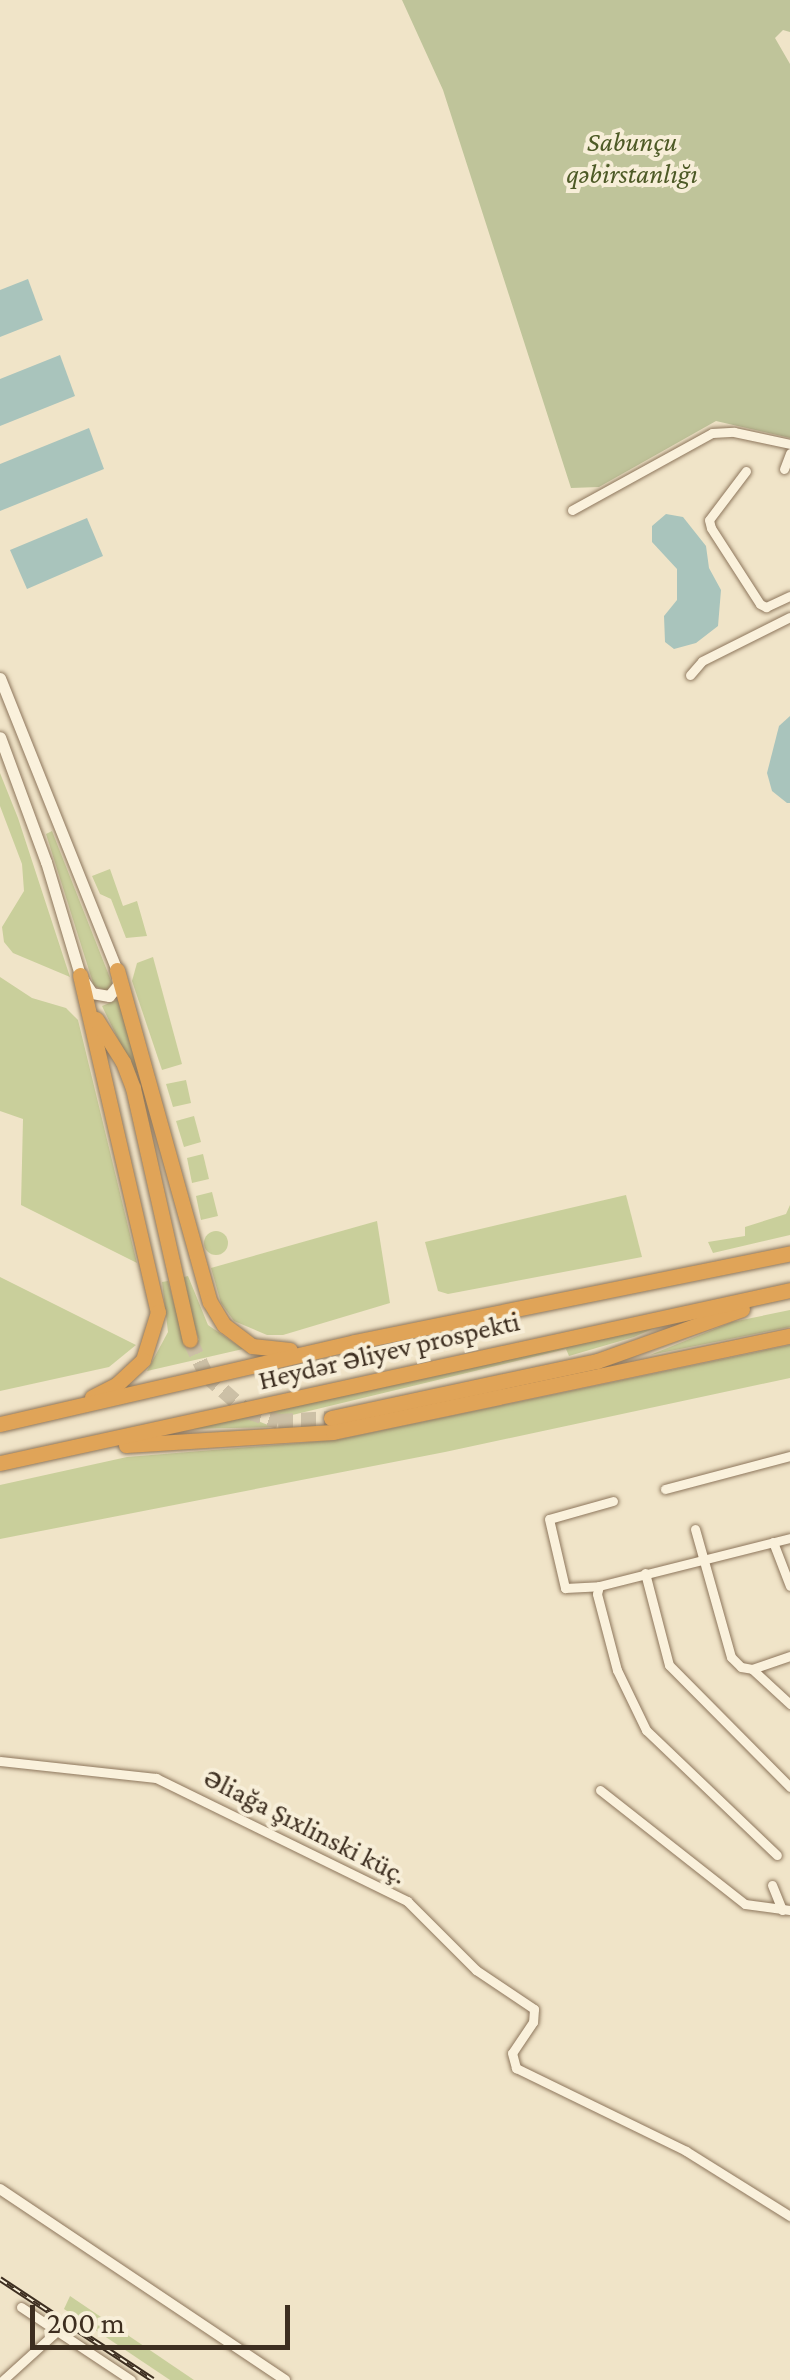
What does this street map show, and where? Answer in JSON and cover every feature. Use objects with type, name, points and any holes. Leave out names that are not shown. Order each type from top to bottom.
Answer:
[{"type":"highway","points":[[117,970],[198,1271],[217,1315],[236,1336],[265,1350],[354,1342]]},
{"type":"highway","points":[[32,1418],[116,1384],[143,1360],[158,1312],[80,975]]},
{"type":"highway","points":[[91,1011],[128,1072],[190,1340]]},
{"type":"highway","name":"Heydər Əliyev prospekti","points":[[0,1424],[354,1342],[790,1252]]},
{"type":"highway","points":[[332,1418],[597,1361],[790,1291]]},
{"type":"highway","name":"Heydər Əliyev prospekti","points":[[0,1463],[790,1291]]},
{"type":"highway","points":[[33,1456],[170,1439],[334,1432],[790,1336]]},
{"type":"main road","points":[[0,678],[117,970],[116,990],[104,998],[92,993],[80,975],[46,862],[0,737]]},
{"type":"street","points":[[572,510],[718,432],[790,444]]},
{"type":"street","points":[[784,469],[790,453]]},
{"type":"street","points":[[746,471],[710,520],[711,528],[760,604],[766,607],[790,596]]},
{"type":"street","points":[[690,675],[702,661],[790,617]]},
{"type":"street","points":[[665,1489],[790,1456]]},
{"type":"street","points":[[613,1501],[552,1516],[548,1522],[562,1586],[599,1586],[790,1538]]},
{"type":"street","points":[[696,1529],[731,1657],[741,1667],[752,1669],[790,1656]]},
{"type":"street","points":[[773,1542],[790,1586]]},
{"type":"street","points":[[645,1574],[669,1665],[790,1787]]},
{"type":"street","points":[[599,1586],[597,1594],[617,1670],[646,1730],[777,1855]]},
{"type":"street","points":[[752,1669],[790,1704]]},
{"type":"street","name":"Əliağa Şıxlinski küç.","points":[[0,1762],[156,1778],[407,1902],[476,1970],[534,2009],[532,2022],[512,2053],[516,2068],[686,2151],[790,2216]]},
{"type":"street","points":[[600,1790],[736,1898],[752,1906],[786,1910]]},
{"type":"street","points":[[772,1885],[786,1910]]},
{"type":"street","points":[[0,2190],[285,2380]]},
{"type":"street","points":[[21,2307],[130,2380]]},
{"type":"street","points":[[2,2380],[57,2331]]},
{"type":"green space","name":"Sabunçu qəbirstanlığı","points":[[402,0],[790,0],[790,32],[783,30],[775,38],[790,64],[790,438],[716,421],[599,487],[571,488],[443,90]]},
{"type":"green space","points":[[0,773],[70,977],[13,953],[4,942],[2,927],[24,891],[22,864],[0,806]]},
{"type":"green space","points":[[52,831],[112,983],[107,991],[94,986],[46,834]]},
{"type":"green space","points":[[110,869],[123,906],[137,901],[147,936],[126,938],[111,899],[100,894],[92,876]]},
{"type":"green space","points":[[153,957],[182,1064],[162,1070],[132,981],[137,963]]},
{"type":"green space","points":[[0,977],[32,998],[66,1008],[78,1020],[137,1263],[21,1205],[23,1119],[0,1111]]},
{"type":"green space","points":[[119,999],[141,1072],[135,1074],[102,1006]]},
{"type":"green space","points":[[186,1080],[191,1103],[173,1107],[166,1084]]},
{"type":"green space","points":[[194,1116],[201,1142],[184,1147],[176,1121]]},
{"type":"green space","points":[[203,1154],[209,1179],[192,1183],[187,1158]]},
{"type":"green space","points":[[212,1192],[218,1216],[201,1220],[196,1196]]},
{"type":"green space","points":[[626,1195],[642,1257],[448,1294],[438,1291],[425,1242]]},
{"type":"green space","points":[[790,1205],[790,1235],[713,1253],[708,1242],[745,1236],[745,1227],[786,1214]]},
{"type":"green space","points":[[377,1221],[390,1303],[283,1335],[267,1335],[234,1321],[221,1303],[211,1268]]},
{"type":"green space","points":[[216,1231],[228,1243],[216,1255],[204,1243]]},
{"type":"green space","points":[[188,1276],[208,1325],[243,1349],[147,1371],[168,1332],[162,1282],[168,1281],[186,1348],[199,1340],[180,1278]]},
{"type":"green space","points":[[0,1277],[136,1345],[109,1367],[0,1391]]},
{"type":"green space","points":[[790,1310],[790,1327],[650,1355],[732,1322]]},
{"type":"green space","points":[[684,1315],[634,1337],[569,1356],[566,1349],[284,1417],[263,1412]]},
{"type":"green space","points":[[790,1345],[790,1378],[445,1452],[0,1539],[0,1485],[127,1457],[336,1440]]},
{"type":"green space","points":[[245,1416],[273,1427],[184,1429]]},
{"type":"green space","points":[[70,2296],[194,2380],[170,2380],[64,2309]]},
{"type":"water","points":[[28,279],[43,320],[0,337],[0,290]]},
{"type":"water","points":[[60,355],[75,396],[0,426],[0,379]]},
{"type":"water","points":[[89,428],[104,469],[0,511],[0,464]]},
{"type":"water","points":[[666,514],[683,517],[706,546],[709,568],[721,590],[718,626],[696,643],[674,649],[665,642],[664,616],[677,600],[677,569],[652,542],[652,526]]},
{"type":"water","points":[[87,518],[103,556],[27,589],[10,550]]},
{"type":"water","points":[[790,716],[787,803],[772,791],[767,773],[779,726]]},
{"type":"tunnel","points":[[190,1340],[206,1375],[247,1411],[278,1421],[331,1418]]},
{"type":"railway","points":[[0,2279],[153,2380]]}]
